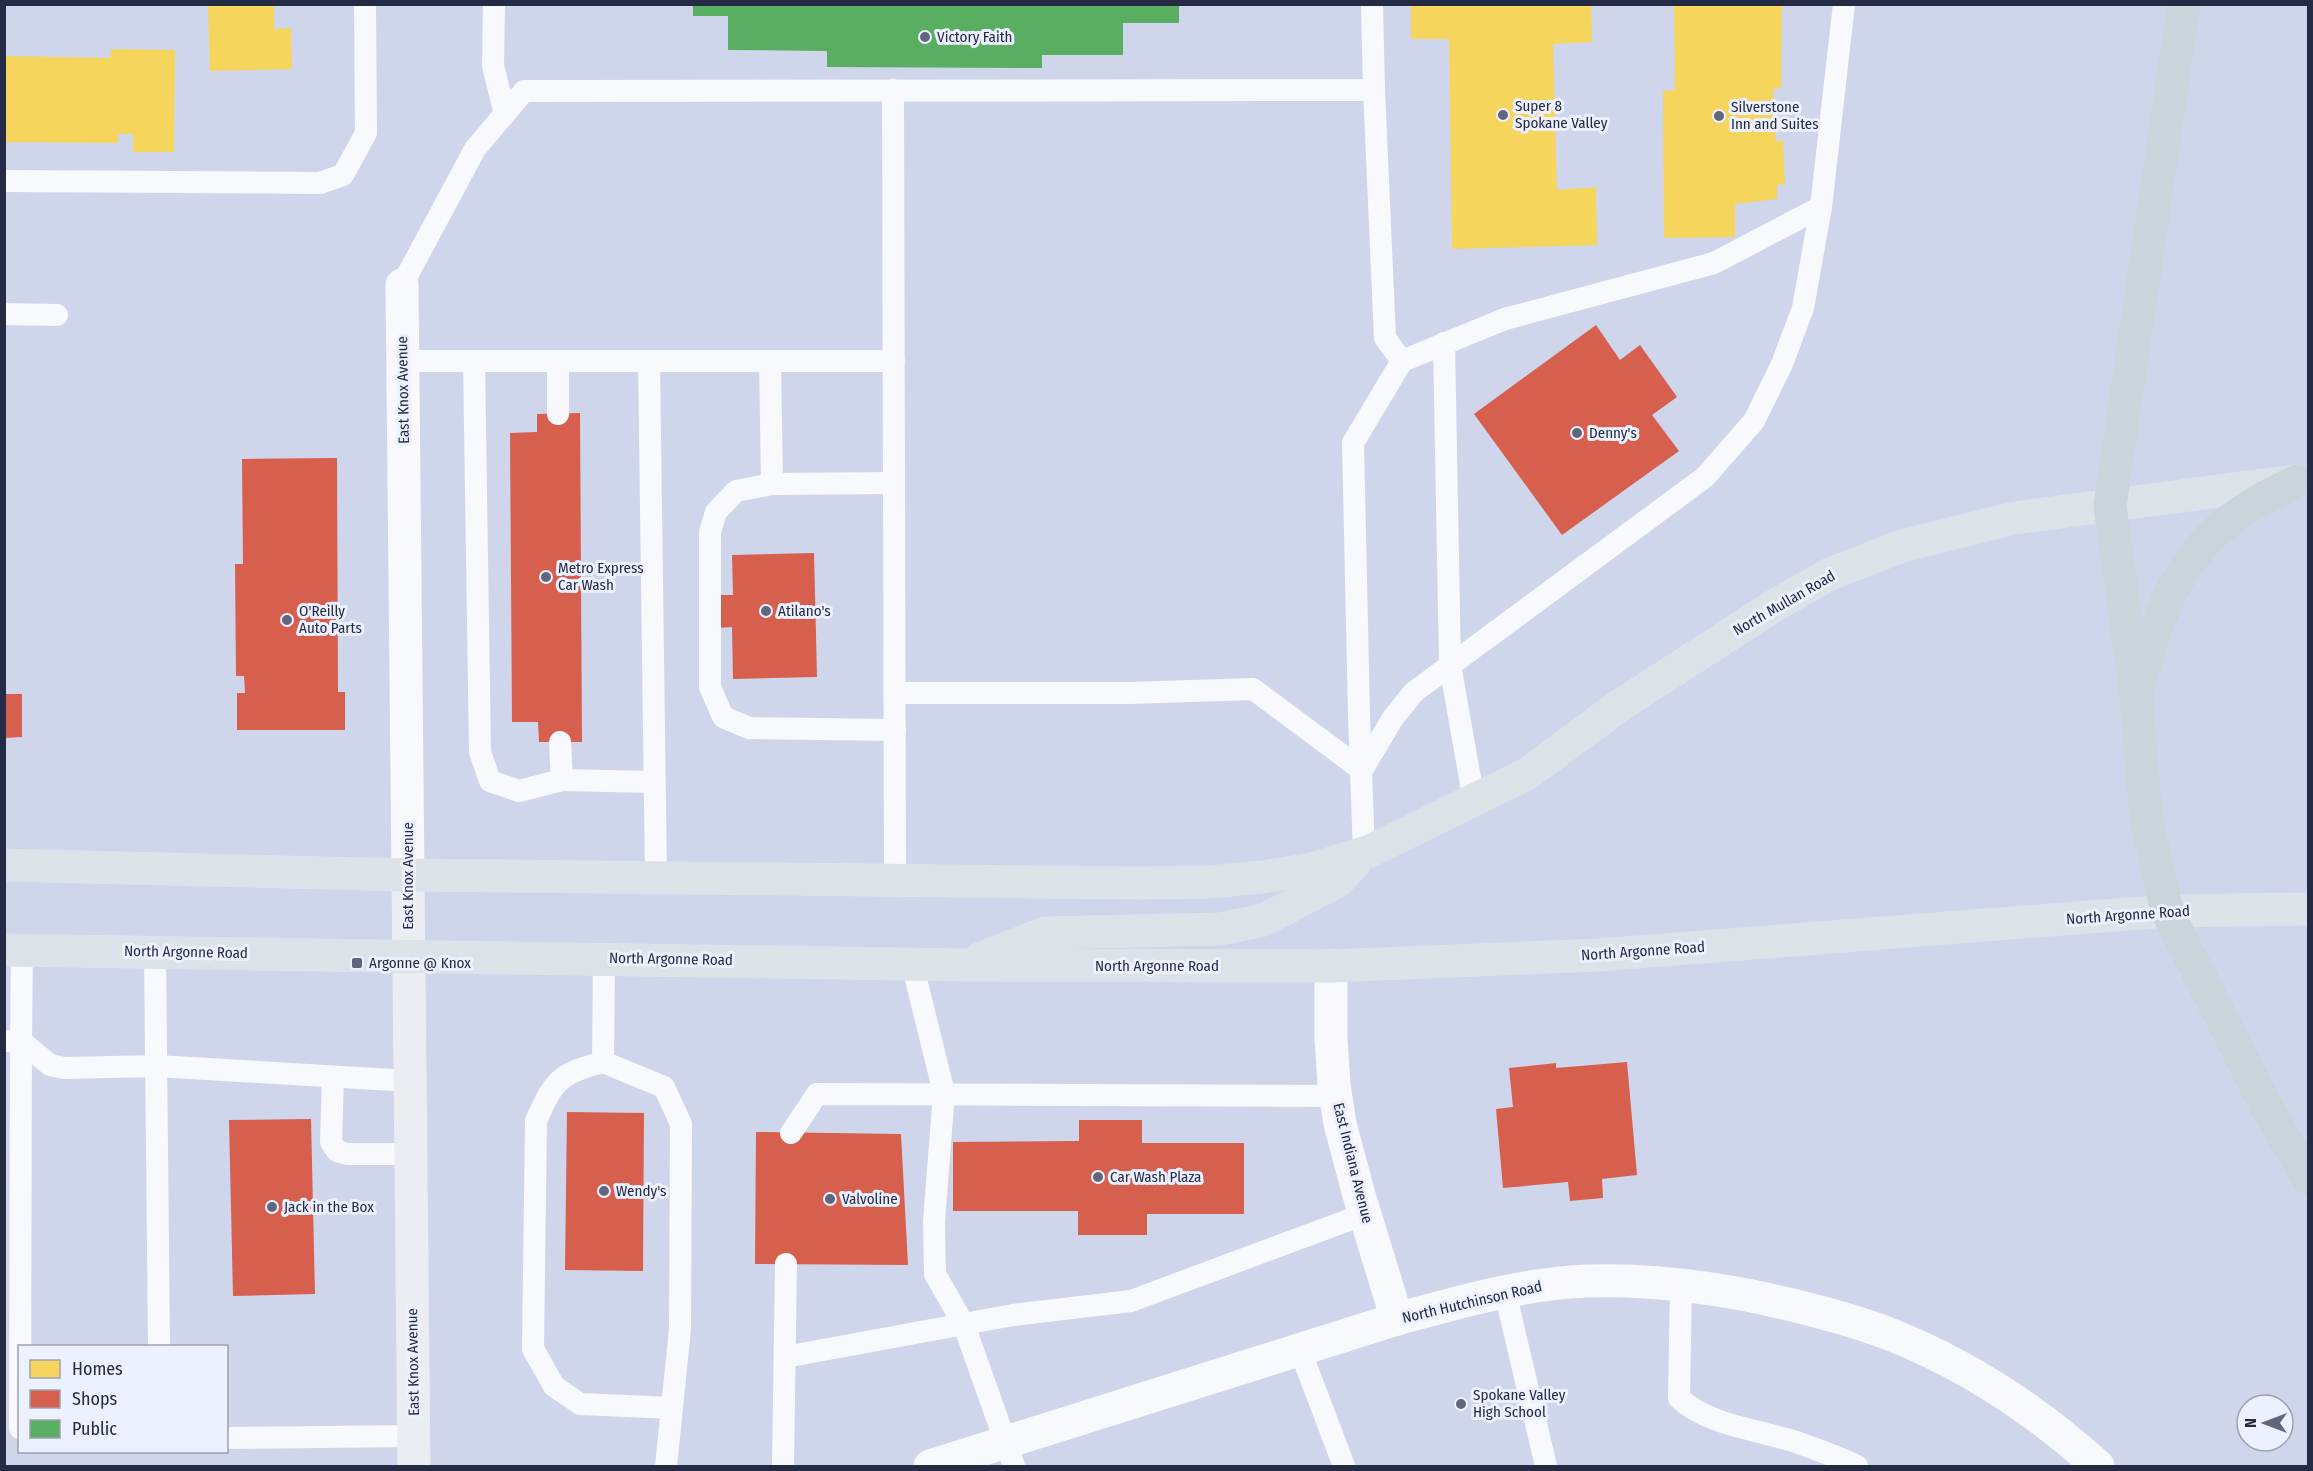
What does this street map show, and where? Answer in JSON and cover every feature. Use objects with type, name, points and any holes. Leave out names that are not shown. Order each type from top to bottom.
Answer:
[{"type":"highway","points":[[2184,4],[2110,506],[2136,694],[2146,818],[2167,911],[2268,1110],[2308,1178]]},
{"type":"highway","points":[[2136,694],[2167,600],[2188,562],[2212,534],[2238,514],[2303,480]]},
{"type":"main road","name":"North Mullan Road","points":[[895,880],[1209,882],[1263,878],[1312,869],[1364,853],[1527,774],[1619,706],[1772,606],[1830,574],[1902,546],[2014,518],[2303,480]]},
{"type":"main road","points":[[962,965],[1044,933],[1220,929],[1264,921],[1338,881],[1364,853]]},
{"type":"main road","points":[[4,865],[408,875],[895,880]]},
{"type":"main road","name":"North Argonne Road","points":[[13,950],[962,965],[1331,966],[1598,955],[2167,911],[2308,909]]},
{"type":"street","name":"East Knox Avenue","points":[[402,285],[413,1451]]},
{"type":"street","name":"East Indiana Avenue","points":[[1331,966],[1331,1039],[1335,1096],[1340,1124],[1397,1319]]},
{"type":"street","name":"North Hutchinson Road","points":[[930,1467],[1010,1455],[1300,1350],[1397,1319],[1464,1301],[1537,1286],[1587,1281],[1650,1281],[1681,1284],[1774,1301],[1892,1335],[1948,1362],[2023,1405],[2098,1467]]},
{"type":"lane","points":[[4,181],[320,183],[343,175],[366,133],[365,4]]},
{"type":"lane","points":[[494,4],[493,66],[505,114]]},
{"type":"lane","points":[[1372,4],[1385,338],[1402,360]]},
{"type":"lane","points":[[1362,770],[1393,718],[1414,692],[1705,477],[1754,421],[1782,364],[1803,308],[1821,207],[1844,4]]},
{"type":"lane","points":[[893,90],[895,880]]},
{"type":"lane","points":[[402,285],[475,149],[524,91],[1374,90]]},
{"type":"lane","points":[[1364,853],[1353,443],[1402,360],[1505,319],[1714,263],[1821,207]]},
{"type":"lane","points":[[4,314],[57,315]]},
{"type":"lane","points":[[1444,343],[1450,665],[1474,801]]},
{"type":"lane","points":[[770,360],[772,484]]},
{"type":"lane","points":[[403,362],[894,360]]},
{"type":"lane","points":[[474,361],[480,752],[490,781],[519,792],[562,780],[654,782]]},
{"type":"lane","points":[[558,361],[558,414]]},
{"type":"lane","points":[[649,361],[656,878]]},
{"type":"lane","points":[[894,483],[772,484],[736,491],[716,512],[710,532],[710,687],[723,717],[749,728],[895,729]]},
{"type":"lane","points":[[895,693],[1129,693],[1253,689],[1362,770]]},
{"type":"lane","points":[[560,742],[562,780]]},
{"type":"lane","points":[[13,950],[12,1196],[18,1371]]},
{"type":"lane","points":[[155,952],[159,1345]]},
{"type":"lane","points":[[603,1062],[604,958]]},
{"type":"lane","points":[[912,963],[944,1094],[934,1221],[935,1274],[964,1325],[1010,1455]]},
{"type":"lane","points":[[13,1041],[50,1065],[65,1068],[156,1066],[410,1081]]},
{"type":"lane","points":[[666,1467],[672,1408],[680,1329],[681,1124],[664,1087],[603,1062],[572,1070],[549,1091],[537,1121],[533,1349],[554,1386],[580,1404],[672,1408]]},
{"type":"lane","points":[[333,1077],[331,1142],[337,1151],[347,1154],[411,1154]]},
{"type":"lane","points":[[791,1133],[817,1094],[1335,1096]]},
{"type":"lane","points":[[785,1358],[1013,1315],[1131,1301],[1365,1214]]},
{"type":"lane","points":[[783,1467],[786,1264]]},
{"type":"lane","points":[[1681,1284],[1679,1398],[1691,1409],[1710,1418],[1797,1443],[1857,1467]]},
{"type":"lane","points":[[1505,1292],[1546,1467]]},
{"type":"lane","points":[[1300,1350],[1344,1467]]},
{"type":"lane","points":[[228,1438],[413,1451]]},
{"type":"building: Homes","points":[[208,4],[274,4],[274,29],[291,28],[292,69],[210,71]]},
{"type":"building: Homes","name":"Super 8 Spokane Valley","points":[[1411,4],[1591,4],[1592,42],[1553,44],[1557,190],[1596,187],[1597,245],[1452,249],[1449,39],[1411,39]]},
{"type":"building: Homes","name":"Silverstone Inn and Suites","points":[[1674,4],[1782,4],[1781,88],[1773,89],[1776,142],[1783,140],[1785,184],[1777,185],[1777,199],[1735,204],[1735,237],[1664,238],[1663,91],[1675,90]]},
{"type":"building: Homes","points":[[111,49],[175,50],[174,152],[133,152],[133,134],[118,134],[118,143],[4,142],[4,56],[110,58]]},
{"type":"building: Shops","name":"Denny's","points":[[1596,325],[1620,360],[1640,345],[1677,397],[1652,415],[1679,451],[1562,535],[1474,414]]},
{"type":"building: Shops","name":"Metro Express Car Wash","points":[[580,413],[582,742],[539,742],[538,722],[512,722],[510,433],[537,432],[537,414]]},
{"type":"building: Shops","name":"O'Reilly Auto Parts","points":[[337,458],[338,692],[345,692],[345,730],[237,730],[237,693],[245,693],[244,676],[236,676],[235,564],[243,564],[242,459]]},
{"type":"building: Shops","name":"Atilano's","points":[[814,553],[817,677],[733,679],[732,627],[718,628],[717,595],[733,595],[732,555]]},
{"type":"building: Shops","points":[[4,694],[22,694],[22,737],[4,738]]},
{"type":"building: Shops","points":[[1627,1062],[1637,1175],[1602,1179],[1603,1198],[1570,1201],[1568,1182],[1503,1188],[1496,1109],[1513,1107],[1509,1068],[1556,1063],[1556,1068]]},
{"type":"building: Shops","name":"Wendy's","points":[[567,1112],[644,1113],[643,1271],[565,1270]]},
{"type":"building: Shops","name":"Jack in the Box","points":[[311,1119],[315,1294],[233,1296],[229,1120]]},
{"type":"building: Shops","name":"Car Wash Plaza","points":[[1079,1120],[1142,1120],[1142,1143],[1244,1143],[1244,1214],[1147,1214],[1147,1235],[1078,1235],[1078,1211],[953,1211],[953,1142],[1079,1141]]},
{"type":"building: Shops","name":"Valvoline","points":[[756,1132],[901,1134],[908,1265],[755,1264]]},
{"type":"building: Public","name":"Victory Faith","points":[[693,4],[1179,4],[1179,23],[1123,23],[1123,55],[1042,55],[1042,68],[827,67],[827,51],[728,50],[728,16],[693,16]]},
{"type":"place","name":"Victory Faith","points":[[925,37]]},
{"type":"place","name":"Super 8 Spokane Valley","points":[[1503,115]]},
{"type":"place","name":"Silverstone Inn and Suites","points":[[1719,116]]},
{"type":"place","name":"Denny's","points":[[1577,433]]},
{"type":"place","name":"Metro Express Car Wash","points":[[546,577]]},
{"type":"place","name":"Atilano's","points":[[766,611]]},
{"type":"place","name":"O'Reilly Auto Parts","points":[[287,620]]},
{"type":"place","name":"Argonne @ Knox","points":[[357,963]]},
{"type":"place","name":"Car Wash Plaza","points":[[1098,1177]]},
{"type":"place","name":"Wendy's","points":[[604,1191]]},
{"type":"place","name":"Valvoline","points":[[830,1199]]},
{"type":"place","name":"Jack in the Box","points":[[272,1207]]},
{"type":"place","name":"Spokane Valley High School","points":[[1461,1404]]}]
